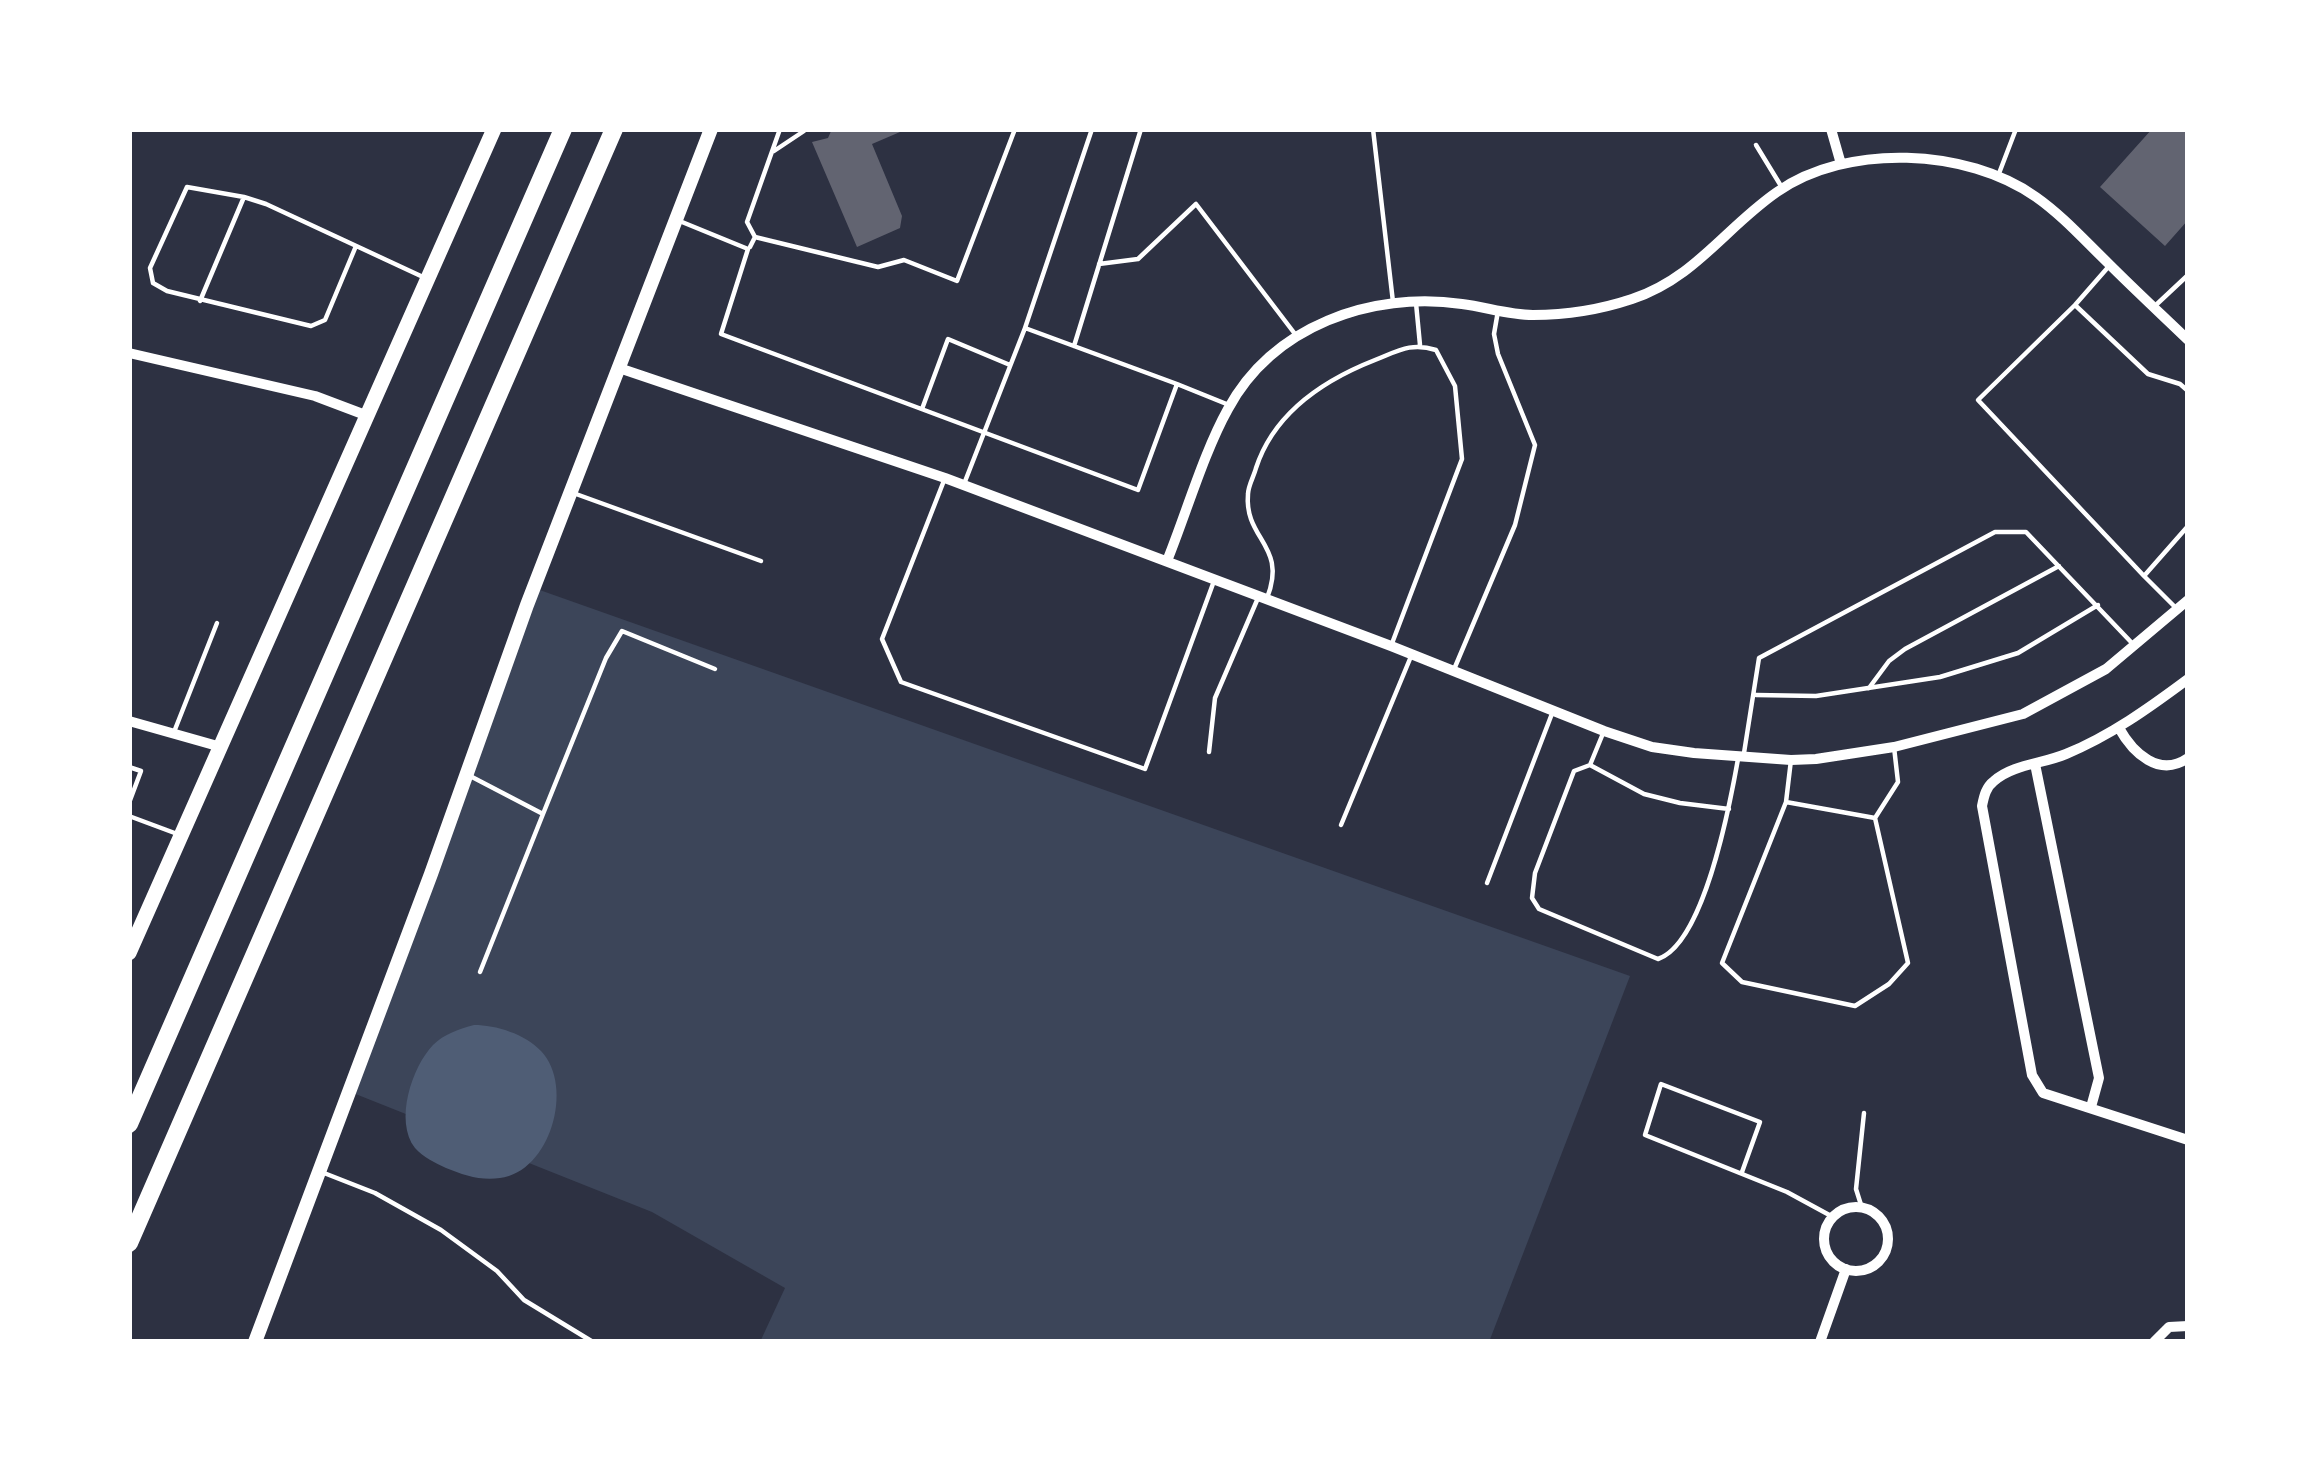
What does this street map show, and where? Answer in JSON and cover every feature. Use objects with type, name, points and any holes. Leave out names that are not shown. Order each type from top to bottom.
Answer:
[{"type":"highway","points":[[129,1124],[563,129]]},
{"type":"highway","points":[[129,1243],[614,129]]},
{"type":"main road","points":[[129,953],[494,129]]},
{"type":"street","points":[[255,1342],[527,605],[711,129]]},
{"type":"street","points":[[1831,129],[1840,164]]},
{"type":"street","points":[[1167,561],[1229,406],[1251,375],[1296,336],[1328,319],[1393,302],[1461,304],[1532,316],[1632,299],[1696,265],[1782,188],[1867,158],[1948,161],[1998,176],[2034,195],[2188,340]]},
{"type":"street","points":[[129,353],[315,396],[368,416]]},
{"type":"street","points":[[620,368],[945,478],[1652,747],[1790,760],[1894,747],[2023,714],[2106,669],[2188,600]]},
{"type":"street","points":[[2188,679],[2119,728],[1994,781],[1985,791],[1982,806],[2032,1075],[2043,1093],[2188,1140]]},
{"type":"street","points":[[129,721],[220,747]]},
{"type":"street","points":[[2119,728],[2130,748],[2156,765],[2177,766],[2188,758]]},
{"type":"street","points":[[2035,764],[2099,1078],[2091,1107]]},
{"type":"street","points":[[1851,1207],[1880,1218],[1887,1247],[1875,1264],[1856,1271],[1836,1264],[1825,1246],[1833,1217],[1851,1207]]},
{"type":"street","points":[[1820,1342],[1846,1269]]},
{"type":"street","points":[[2154,1342],[2169,1327],[2188,1326]]},
{"type":"lane","points":[[780,129],[747,222],[755,237],[878,268],[904,260],[957,280],[1015,129]]},
{"type":"lane","points":[[964,485],[1025,328],[1092,129]]},
{"type":"lane","points":[[1074,346],[1141,129]]},
{"type":"lane","points":[[1373,129],[1393,302]]},
{"type":"lane","points":[[1998,176],[2016,129]]},
{"type":"lane","points":[[772,152],[804,131]]},
{"type":"lane","points":[[1756,145],[1782,188]]},
{"type":"lane","points":[[356,246],[325,320],[311,326],[167,291],[153,283],[150,268],[187,187],[244,197],[356,246],[429,279]]},
{"type":"lane","points":[[200,301],[244,197]]},
{"type":"lane","points":[[1099,264],[1138,259],[1196,204],[1296,336]]},
{"type":"lane","points":[[676,220],[748,249]]},
{"type":"lane","points":[[755,237],[721,334],[1138,490],[1178,384]]},
{"type":"lane","points":[[2110,265],[1978,400],[2178,610]]},
{"type":"lane","points":[[2154,307],[2188,275]]},
{"type":"lane","points":[[1416,301],[1420,345]]},
{"type":"lane","points":[[2075,305],[2148,374],[2180,383],[2188,391]]},
{"type":"lane","points":[[1454,670],[1515,525],[1535,446],[1498,354],[1494,334],[1498,311]]},
{"type":"lane","points":[[1025,328],[1229,406]]},
{"type":"lane","points":[[922,409],[948,339],[1010,365]]},
{"type":"lane","points":[[1209,752],[1214,698],[1275,577],[1273,557],[1252,524],[1248,494],[1261,454],[1288,415],[1326,384],[1420,345],[1436,350],[1455,386],[1462,459],[1391,646]]},
{"type":"lane","points":[[945,478],[882,639],[901,682],[1145,769],[1214,580]]},
{"type":"lane","points":[[571,492],[761,561]]},
{"type":"lane","points":[[2144,576],[2188,526]]},
{"type":"lane","points":[[1604,731],[1590,765],[1574,771],[1535,874],[1532,898],[1539,909],[1658,958],[1679,945],[1692,922],[1724,834],[1759,658],[1994,532],[2026,532],[2134,646]]},
{"type":"lane","points":[[1868,688],[1905,649],[2060,566]]},
{"type":"lane","points":[[1753,695],[1816,696],[1940,677],[2018,653],[2098,605]]},
{"type":"lane","points":[[174,732],[217,623]]},
{"type":"lane","points":[[480,972],[605,658],[622,631],[715,669]]},
{"type":"lane","points":[[1341,825],[1412,654]]},
{"type":"lane","points":[[1487,883],[1553,711]]},
{"type":"lane","points":[[1790,760],[1786,802],[1722,963],[1742,982],[1855,1006],[1889,984],[1908,963],[1875,818],[1898,782],[1894,747]]},
{"type":"lane","points":[[1590,765],[1644,794],[1729,809]]},
{"type":"lane","points":[[129,767],[141,771],[129,803]]},
{"type":"lane","points":[[466,775],[543,814]]},
{"type":"lane","points":[[1786,802],[1875,818]]},
{"type":"lane","points":[[129,816],[180,836]]},
{"type":"lane","points":[[1742,1172],[1760,1122],[1661,1084],[1645,1135],[1742,1172],[1833,1217]]},
{"type":"lane","points":[[1862,1208],[1856,1189],[1864,1113]]},
{"type":"lane","points":[[319,1171],[375,1193],[441,1230],[497,1270],[524,1300],[593,1342]]},
{"type":"shaded area","points":[[534,588],[1630,976],[1489,1342],[760,1342],[785,1288],[652,1212],[343,1089]]},
{"type":"shaded area","points":[[474,1025],[510,1032],[534,1045],[551,1067],[556,1085],[552,1126],[544,1145],[518,1172],[500,1178],[466,1175],[429,1159],[415,1148],[406,1124],[408,1095],[425,1055],[442,1038]]},
{"type":"building","points":[[832,129],[907,129],[872,144],[902,216],[900,228],[857,247],[812,142],[828,138]]},
{"type":"building","points":[[2152,129],[2188,129],[2188,220],[2165,246],[2100,187]]}]
